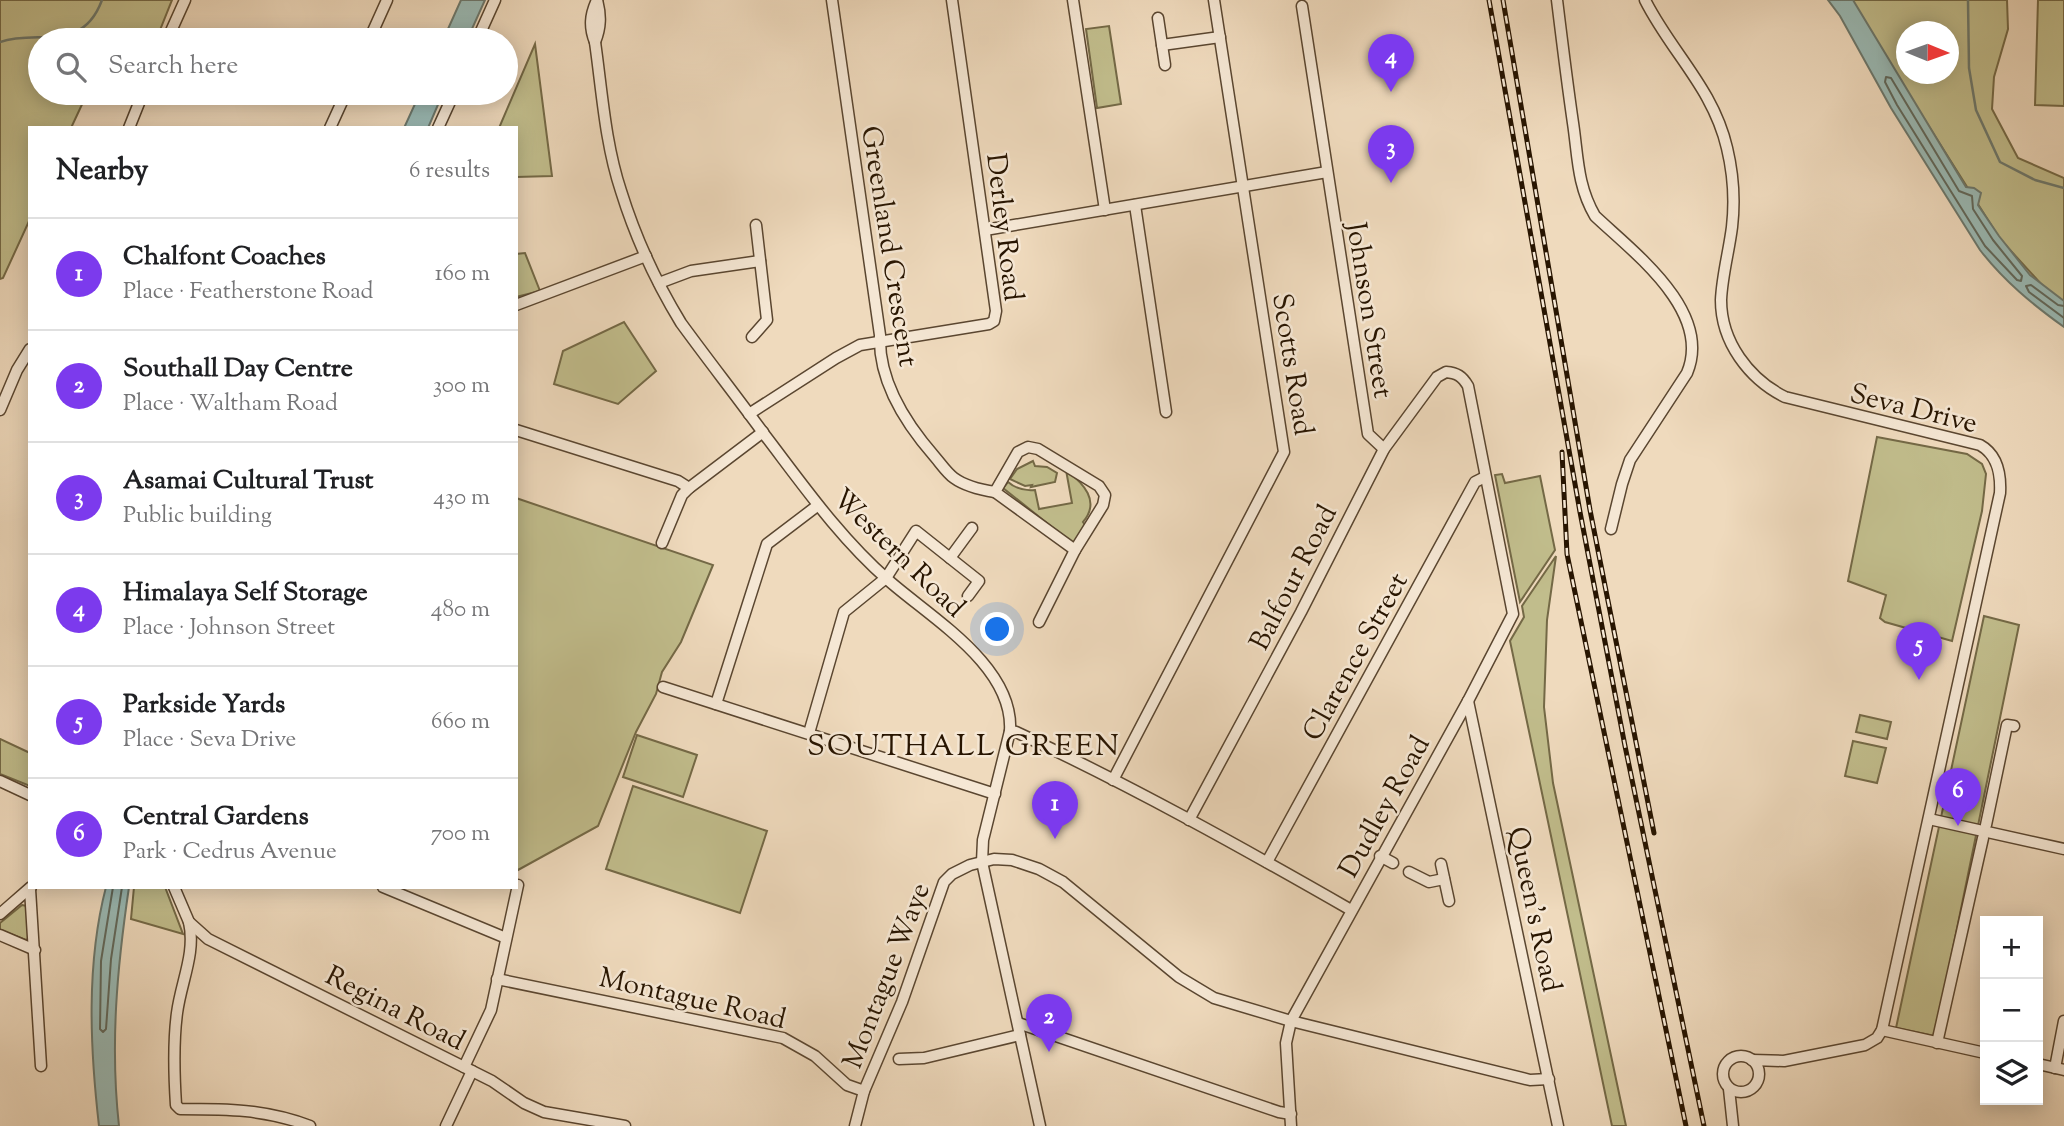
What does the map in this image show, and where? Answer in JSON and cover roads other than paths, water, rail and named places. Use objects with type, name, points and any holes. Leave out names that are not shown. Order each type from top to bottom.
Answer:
[{"type":"street","points":[[172,28],[185,0]]},
{"type":"street","points":[[374,28],[387,0]]},
{"type":"street","points":[[482,28],[495,0]]},
{"type":"street","name":"Greenland Crescent","points":[[832,0],[879,347],[896,403],[919,439],[954,478],[982,490],[995,492]]},
{"type":"street","name":"Derley Road","points":[[749,414],[860,345],[994,321],[996,311],[952,0]]},
{"type":"street","points":[[1073,0],[1104,210]]},
{"type":"street","name":"Scotts Road","points":[[1113,780],[1284,452],[1214,0]]},
{"type":"street","points":[[1557,0],[1576,141],[1576,166],[1590,208],[1595,216],[1638,255],[1676,299],[1685,316],[1691,345],[1687,373],[1630,460],[1611,529]]},
{"type":"street","name":"Seva Drive","points":[[1645,0],[1658,24],[1703,87],[1727,148],[1733,209],[1722,309],[1725,327],[1737,355],[1766,387],[1785,397],[1800,403],[1967,441],[1989,450],[1996,460],[2000,493],[1882,1030]]},
{"type":"street","name":"Johnson Street","points":[[1302,6],[1368,434],[1384,449]]},
{"type":"street","points":[[1158,18],[1165,65]]},
{"type":"street","points":[[1162,45],[1220,37]]},
{"type":"street","name":"Western Road","points":[[595,42],[608,140],[620,190],[646,256],[681,323],[817,506],[886,578],[982,659],[1004,696],[1010,718],[1010,731],[983,840],[982,862],[1040,1126]]},
{"type":"street","points":[[130,126],[138,105]]},
{"type":"street","points":[[331,126],[341,105]]},
{"type":"street","points":[[440,126],[449,105]]},
{"type":"street","points":[[985,230],[1327,172]]},
{"type":"street","points":[[1135,205],[1166,412]]},
{"type":"street","points":[[752,337],[767,320],[756,225]]},
{"type":"street","points":[[518,304],[646,256]]},
{"type":"street","points":[[659,283],[691,271],[760,261]]},
{"type":"street","points":[[0,410],[17,370],[28,352]]},
{"type":"street","name":"Balfour Road","points":[[1189,820],[1301,612],[1384,449],[1437,377],[1446,372],[1463,378],[1468,386],[1485,477]]},
{"type":"street","points":[[518,431],[678,481],[689,488]]},
{"type":"street","points":[[662,543],[682,495],[763,432]]},
{"type":"street","points":[[1039,622],[1075,550],[1103,505],[1105,495],[1099,486],[1038,449],[1028,447],[1018,452],[995,492],[1075,550]]},
{"type":"street","name":"Dudley Road","points":[[1291,1021],[1468,701],[1513,614],[1485,477]]},
{"type":"street","name":"Clarence Street","points":[[1267,862],[1475,482],[1485,477]]},
{"type":"street","points":[[716,704],[767,544],[817,506]]},
{"type":"street","points":[[950,558],[972,528]]},
{"type":"street","points":[[809,733],[844,612],[886,578],[916,531],[979,581],[968,596]]},
{"type":"street","points":[[663,687],[995,794]]},
{"type":"street","name":"Queen's Road","points":[[1468,701],[1558,1126]]},
{"type":"street","points":[[1986,825],[2007,725],[2014,726]]},
{"type":"street","points":[[1010,731],[1062,753],[1351,910]]},
{"type":"street","points":[[0,781],[28,793]]},
{"type":"street","points":[[1928,819],[2064,849]]},
{"type":"street","points":[[1937,1042],[1983,838]]},
{"type":"street","points":[[1380,856],[1393,863]]},
{"type":"street","points":[[982,862],[994,859],[1012,860],[1052,875],[1180,977],[1227,1003],[1530,1080],[1549,1079]]},
{"type":"street","name":"Montague Waye","points":[[855,1126],[864,1091],[902,1002],[944,882],[959,869],[982,862]]},
{"type":"street","points":[[1441,864],[1449,901]]},
{"type":"street","points":[[1409,872],[1429,882],[1444,879]]},
{"type":"street","points":[[0,915],[30,889]]},
{"type":"street","points":[[31,889],[41,1066]]},
{"type":"street","points":[[175,889],[191,936],[175,1033],[175,1093],[178,1107],[253,1110],[310,1126]]},
{"type":"street","points":[[388,889],[506,938]]},
{"type":"street","points":[[446,1126],[489,1015],[517,889]]},
{"type":"street","name":"Regina Road","points":[[188,922],[216,943],[468,1069],[534,1109],[625,1126]]},
{"type":"street","points":[[0,935],[35,950]]},
{"type":"street","points":[[190,951],[202,942],[216,943]]},
{"type":"street","name":"Montague Road","points":[[497,979],[783,1038],[815,1056],[847,1085],[864,1091]]},
{"type":"street","points":[[1291,1021],[1286,1043],[1291,1120]]},
{"type":"street","points":[[2059,1069],[2064,1021]]},
{"type":"street","points":[[1018,1023],[1279,1112],[1291,1120]]},
{"type":"street","points":[[1752,1060],[1759,1076],[1754,1087],[1745,1092],[1732,1126],[1730,1088],[1723,1075],[1726,1065],[1740,1056],[1752,1060],[1784,1061],[1865,1045],[1877,1038],[1882,1030],[1980,1051]]},
{"type":"street","points":[[899,1059],[923,1058],[1020,1035]]},
{"type":"street","points":[[1759,1076],[1784,1061]]},
{"type":"street","points":[[1730,1088],[1745,1092]]},
{"type":"water","points":[[461,0],[485,0],[472,28],[448,28]]},
{"type":"water","points":[[1828,0],[1853,0],[1896,71],[1896,84],[1904,84],[1966,187],[1981,193],[1978,205],[1999,236],[2030,275],[2064,301],[2064,327],[2019,292],[1980,250],[1891,108],[1840,16]]},
{"type":"water","points":[[415,105],[438,105],[429,126],[405,126]]},
{"type":"water","points":[[106,889],[129,889],[116,1006],[115,1066],[119,1126],[99,1126],[93,1067],[93,976]]},
{"type":"waterway","points":[[83,28],[102,0]]},
{"type":"waterway","points":[[1968,0],[1969,68],[1976,110],[2000,162],[2035,180],[2064,188]]},
{"type":"waterway","points":[[0,42],[28,38]]},
{"type":"railway","points":[[1489,0],[1580,512],[1625,746],[1704,1126]]},
{"type":"railway","points":[[1503,0],[1590,510],[1654,833]]},
{"type":"railway","points":[[1562,452],[1567,554],[1686,1126]]},
{"type":"place","name":"Himalaya Self Storage","points":[[1391,92]]},
{"type":"place","name":"Asamai Cultural Trust","points":[[1391,183]]},
{"type":"place","name":"Parkside Yards","points":[[1919,680]]},
{"type":"place","name":"Central Gardens","points":[[1958,826]]},
{"type":"place","name":"Chalfont Coaches","points":[[1055,839]]},
{"type":"place","name":"Southall Day Centre","points":[[1049,1052]]},
{"type":"district","name":"SOUTHALL GREEN","points":[[964,745]]}]
